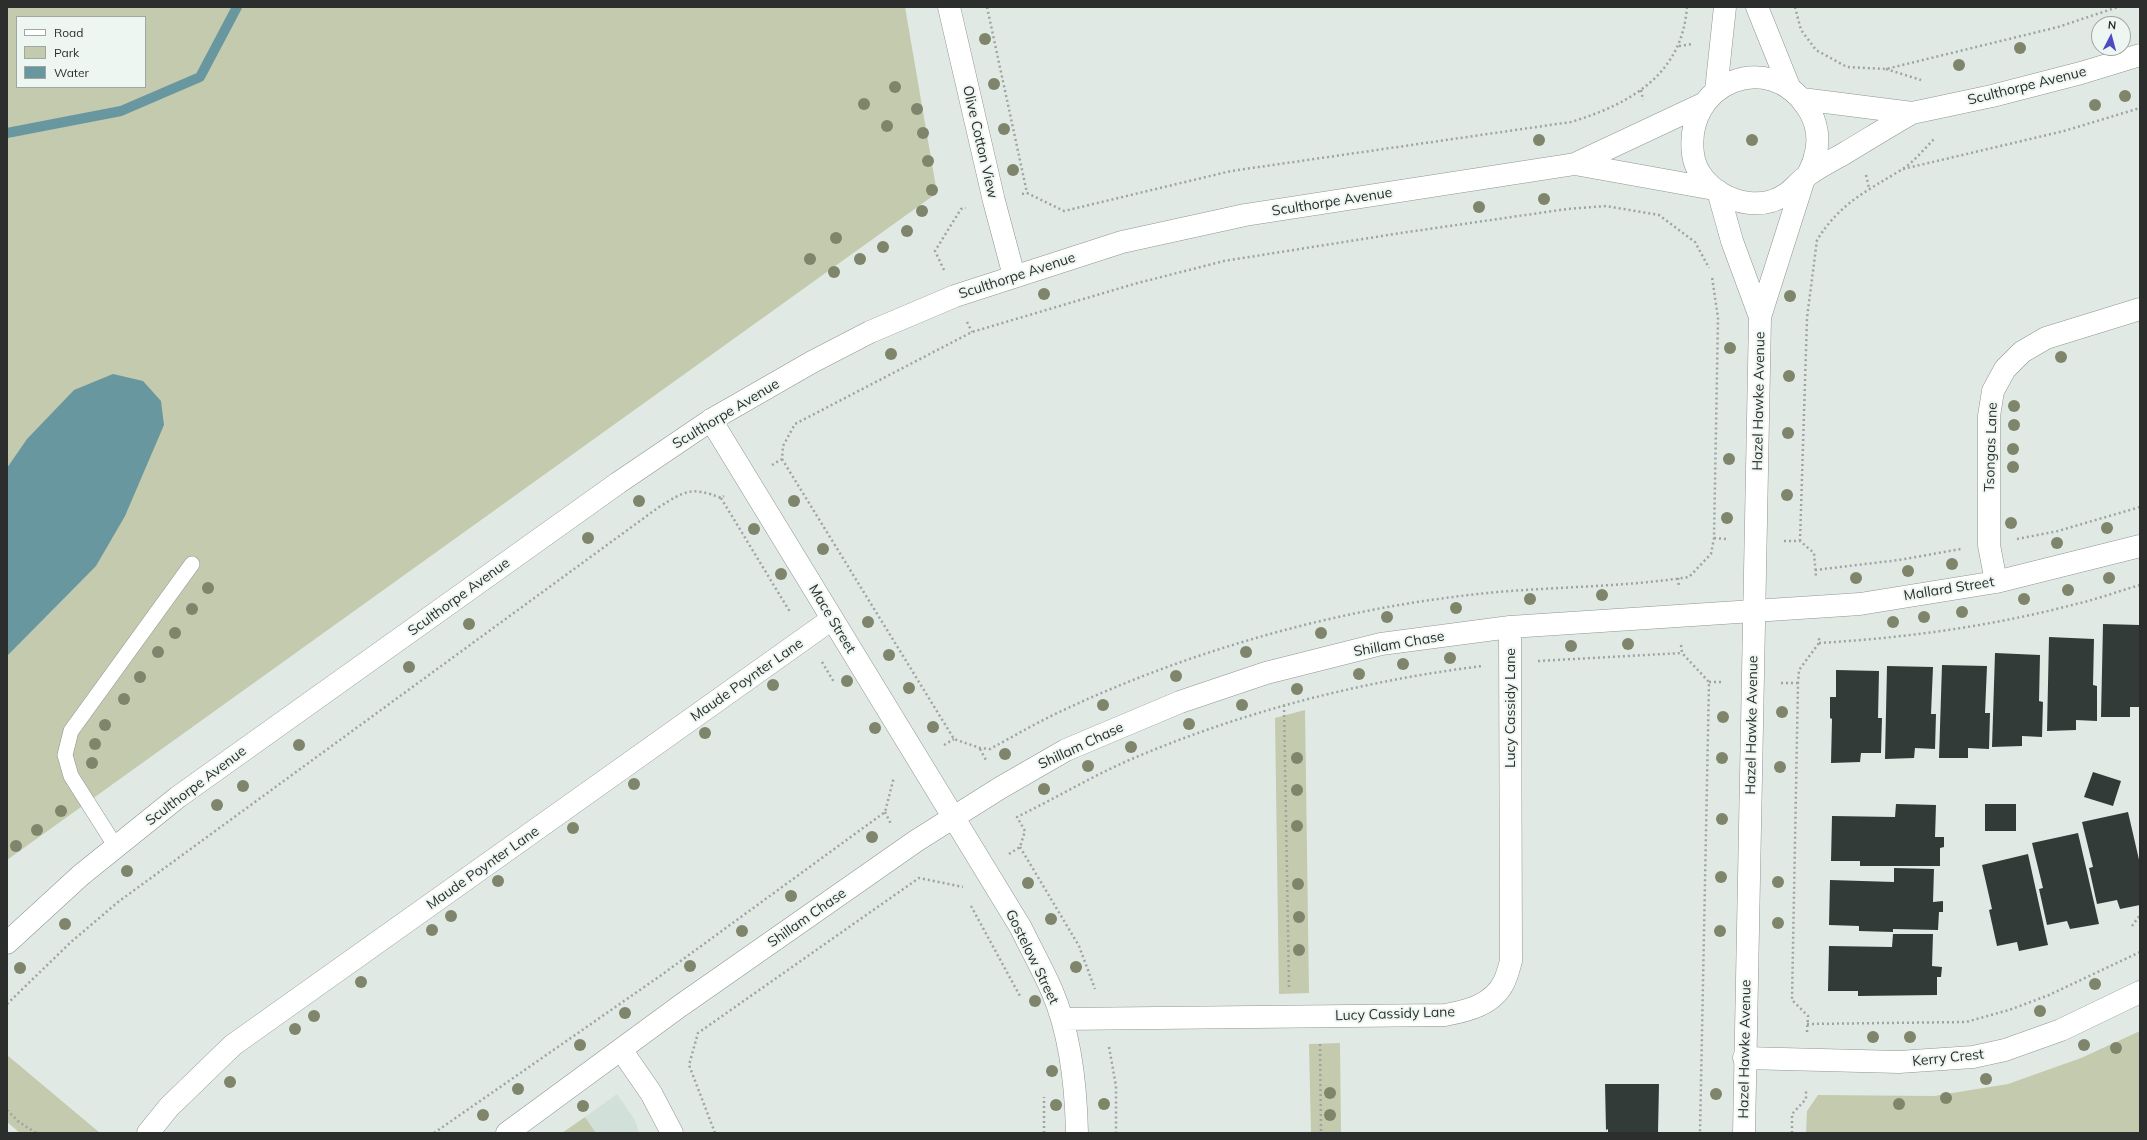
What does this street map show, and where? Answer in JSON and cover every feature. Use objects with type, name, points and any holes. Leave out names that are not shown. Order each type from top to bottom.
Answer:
[{"type":"street","name":"Olive Cotton View","points":[[949,7],[994,201],[1014,276]]},
{"type":"street","points":[[1725,7],[1709,97],[1695,121],[1691,139],[1694,158],[1702,174],[1716,190],[1734,200],[1753,204],[1771,201],[1788,194],[1805,179],[1815,157],[1818,136],[1813,116],[1796,94],[1757,7]]},
{"type":"street","name":"Sculthorpe Avenue","points":[[1805,179],[1912,113],[1992,96],[2081,73],[2140,55]]},
{"type":"street","points":[[1709,97],[1733,82],[1752,77],[1772,80],[1796,94]]},
{"type":"street","name":"Sculthorpe Avenue","points":[[1796,94],[1912,113]]},
{"type":"street","name":"Sculthorpe Avenue","points":[[7,943],[36,915],[116,847],[191,788],[618,484],[711,420],[812,362],[870,332],[955,296],[1122,242],[1246,215],[1575,164],[1709,97]]},
{"type":"street","name":"Sculthorpe Avenue","points":[[1575,164],[1716,190]]},
{"type":"street","name":"Hazel Hawke Avenue","points":[[1744,1133],[1744,1058],[1760,317],[1805,179]]},
{"type":"street","name":"Hazel Hawke Avenue","points":[[1716,190],[1732,241],[1760,317]]},
{"type":"street","name":"Tsongas Lane","points":[[1996,582],[1989,545],[1989,416],[1993,392],[2005,369],[2022,352],[2046,338],[2140,309]]},
{"type":"street","name":"Mace Street","points":[[711,420],[953,818]]},
{"type":"street","name":"Mallard Street","points":[[1754,612],[1860,604],[1996,582],[2140,546]]},
{"type":"street","name":"Shillam Chase","points":[[507,1133],[622,1051],[680,1006],[904,849],[1066,750],[1194,697],[1266,673],[1381,644],[1510,627],[1754,612]]},
{"type":"street","name":"Maude Poynter Lane","points":[[148,1133],[169,1107],[234,1045],[832,619]]},
{"type":"street","name":"Lucy Cassidy Lane","points":[[1062,1019],[1445,1015],[1469,1010],[1489,1000],[1504,983],[1511,961],[1510,627]]},
{"type":"street","name":"Gostelow Street","points":[[953,818],[1021,928],[1052,992],[1062,1019],[1076,1090],[1077,1133]]},
{"type":"street","name":"Kerry Crest","points":[[1744,1058],[1899,1062],[1973,1058],[2005,1050],[2061,1030],[2140,992]]},
{"type":"street","points":[[622,1051],[652,1093],[672,1133]]},
{"type":"lane","points":[[116,847],[71,776],[65,755],[71,731],[192,564]]},
{"type":"path","points":[[987,7],[1027,193]]},
{"type":"path","points":[[972,332],[935,251],[961,209],[1027,193],[1064,211],[1231,171],[1572,122],[1605,111],[1642,90],[1662,71],[1679,46],[1687,7]]},
{"type":"path","points":[[1795,7],[1801,30],[1816,50],[1847,67],[1886,69],[2058,27],[2118,7]]},
{"type":"path","points":[[1815,570],[1814,554],[1800,541],[1807,318],[1817,240],[1824,229],[1849,202],[1869,188],[1903,169],[2064,131],[2140,108]]},
{"type":"path","points":[[954,739],[782,459],[783,446],[795,424],[972,332],[1134,284],[1224,261],[1401,232],[1567,209],[1606,206],[1659,215],[1694,242],[1712,273],[1718,318],[1714,538],[1711,554],[1689,577],[1678,578]]},
{"type":"path","points":[[720,498],[782,459]]},
{"type":"path","points":[[7,1004],[71,942],[118,902],[658,506],[684,492],[704,491],[720,498],[835,684]]},
{"type":"path","points":[[1792,1133],[1792,1114],[1806,1099],[1808,1016],[1792,1000],[1799,670],[1819,643],[1867,640],[1951,629],[2077,604],[2140,585]]},
{"type":"path","points":[[1116,1133],[1116,1086],[1105,1019],[1079,946],[1020,847],[1024,831],[1017,817],[1133,759],[1228,722],[1284,705],[1344,690],[1440,671],[1511,663],[1682,653],[1709,682],[1700,1133]]},
{"type":"path","points":[[1284,705],[1289,993]]},
{"type":"path","points":[[434,1133],[666,971],[885,812],[894,777],[890,770]]},
{"type":"path","points":[[715,1133],[689,1065],[698,1033],[919,878],[961,888]]},
{"type":"path","points":[[969,902],[1021,999]]},
{"type":"path","points":[[2132,926],[2140,915]]},
{"type":"path","points":[[1807,1024],[1966,1022],[2009,1010],[2049,995],[2140,952]]},
{"type":"path","points":[[1320,1038],[1321,1133]]},
{"type":"path","points":[[1044,1091],[1044,1133]]},
{"type":"path","points":[[7,1110],[19,1122],[36,1133]]},
{"type":"shaded area","points":[[617,1094],[635,1120],[639,1133],[596,1133],[585,1117]]},
{"type":"green space","points":[[7,7],[905,7],[937,193],[7,860]]},
{"type":"green space","points":[[1305,710],[1309,993],[1279,994],[1275,718]]},
{"type":"green space","points":[[2140,1031],[2140,1133],[1806,1133],[1807,1111],[1818,1095],[1934,1096],[2008,1084],[2081,1058]]},
{"type":"green space","points":[[1340,1043],[1341,1133],[1311,1133],[1309,1044]]},
{"type":"green space","points":[[7,1055],[100,1133],[20,1133],[7,1122]]},
{"type":"green space","points":[[585,1117],[596,1133],[562,1133]]},
{"type":"water","points":[[113,374],[143,381],[161,401],[164,425],[125,516],[96,566],[7,656],[7,468],[27,439],[74,390]]},
{"type":"building","points":[[2103,624],[2140,625],[2140,707],[2130,707],[2130,717],[2101,717]]},
{"type":"building","points":[[2049,637],[2094,639],[2093,685],[2097,686],[2097,721],[2076,720],[2076,730],[2047,731]]},
{"type":"building","points":[[1995,653],[2040,655],[2039,701],[2043,702],[2042,737],[2022,736],[2022,746],[1992,747]]},
{"type":"building","points":[[1942,665],[1987,666],[1985,713],[1990,713],[1989,749],[1968,748],[1968,758],[1939,758]]},
{"type":"building","points":[[1887,666],[1933,667],[1931,714],[1936,714],[1935,749],[1915,748],[1914,758],[1885,759]]},
{"type":"building","points":[[1836,670],[1879,671],[1878,718],[1882,718],[1881,753],[1861,753],[1860,762],[1831,763],[1832,719],[1830,718],[1830,697],[1836,697]]},
{"type":"building","points":[[2093,772],[2121,781],[2113,806],[2084,797]]},
{"type":"building","points":[[1896,804],[1936,805],[1935,837],[1944,837],[1944,847],[1940,848],[1940,866],[1860,866],[1860,861],[1831,861],[1832,816],[1895,817]]},
{"type":"building","points":[[1985,804],[2016,804],[2016,831],[1985,831]]},
{"type":"building","points":[[2128,812],[2140,864],[2140,905],[2120,909],[2117,900],[2097,904],[2089,868],[2093,867],[2082,822]]},
{"type":"building","points":[[2078,833],[2099,924],[2070,929],[2067,921],[2047,925],[2039,889],[2043,888],[2032,843]]},
{"type":"building","points":[[2028,854],[2048,945],[2019,951],[2017,942],[1997,946],[1989,910],[1992,909],[1982,865]]},
{"type":"building","points":[[1894,868],[1934,869],[1933,902],[1943,901],[1943,912],[1939,912],[1938,930],[1893,929],[1893,932],[1859,931],[1859,926],[1829,925],[1830,880],[1894,882]]},
{"type":"building","points":[[1893,934],[1933,934],[1932,966],[1942,967],[1941,977],[1937,977],[1937,995],[1858,996],[1858,991],[1828,991],[1829,946],[1892,947]]},
{"type":"building","points":[[1605,1084],[1659,1084],[1658,1133],[1608,1133],[1608,1129],[1606,1130]]},
{"type":"waterway","points":[[7,133],[121,111],[200,77],[237,7]]}]
